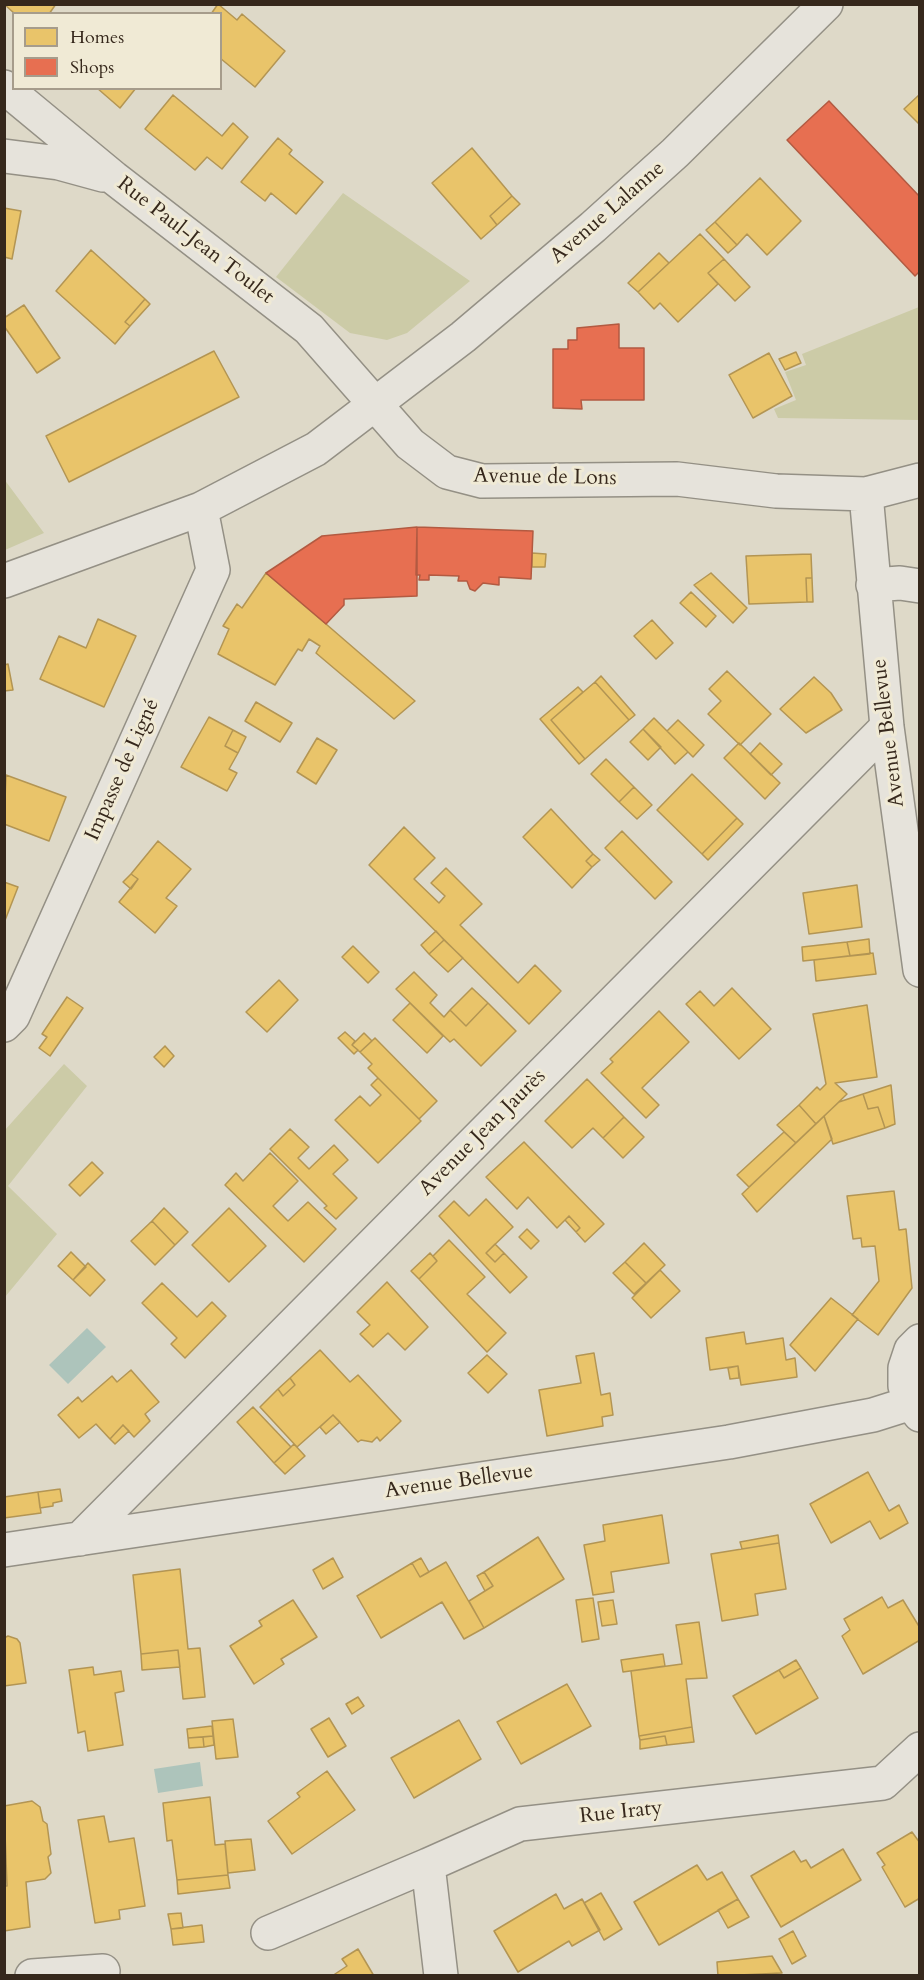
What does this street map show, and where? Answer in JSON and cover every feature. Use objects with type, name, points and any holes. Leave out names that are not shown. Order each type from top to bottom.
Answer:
[{"type":"street","name":"Avenue Lalanne","points":[[375,405],[513,295],[667,161],[826,4]]},
{"type":"street","name":"Rue Paul-Jean Toulet","points":[[4,87],[114,178],[309,329],[375,405]]},
{"type":"street","points":[[4,156],[59,163],[114,178]]},
{"type":"street","name":"Avenue de Lons","points":[[375,405],[410,444],[447,472],[482,481],[677,479],[776,491],[866,494],[920,480]]},
{"type":"street","points":[[4,580],[201,509],[316,449],[375,405]]},
{"type":"street","name":"Avenue Bellevue","points":[[866,494],[887,727],[920,970]]},
{"type":"street","name":"Impasse de Ligné","points":[[4,1025],[13,1016],[213,570],[201,509]]},
{"type":"street","points":[[873,585],[900,583],[920,586]]},
{"type":"street","name":"Avenue Jean Jaurès","points":[[80,1539],[887,727]]},
{"type":"street","points":[[915,1409],[905,1386],[905,1368],[911,1350],[920,1341]]},
{"type":"street","name":"Avenue Bellevue","points":[[4,1550],[729,1442],[915,1409]]},
{"type":"street","name":"Rue Iraty","points":[[268,1933],[520,1824],[883,1783],[920,1749]]},
{"type":"street","points":[[428,1865],[441,1976]]},
{"type":"street","points":[[32,1976],[103,1971]]},
{"type":"green space","points":[[343,193],[470,281],[407,333],[387,340],[350,333],[276,277]]},
{"type":"green space","points":[[919,307],[919,420],[778,418],[774,409],[796,400],[785,372],[806,365],[802,354]]},
{"type":"green space","points":[[4,479],[44,533],[5,550],[4,550]]},
{"type":"green space","points":[[64,1064],[87,1086],[8,1186],[57,1234],[5,1297],[5,1130]]},
{"type":"shaded area","points":[[87,1328],[106,1347],[68,1384],[49,1365]]},
{"type":"shaded area","points":[[200,1762],[203,1786],[158,1793],[154,1769]]},
{"type":"building: Homes","points":[[4,4],[56,4],[50,12],[13,12]]},
{"type":"building: Homes","points":[[218,4],[237,20],[242,14],[285,51],[255,87],[222,60],[222,12],[212,12]]},
{"type":"building: Homes","points":[[99,90],[134,90],[120,108]]},
{"type":"building: Homes","points":[[920,94],[920,125],[904,109]]},
{"type":"building: Homes","points":[[173,95],[222,136],[233,123],[248,137],[222,169],[207,157],[195,170],[145,129]]},
{"type":"building: Homes","points":[[278,138],[292,150],[289,154],[323,182],[296,214],[271,193],[265,201],[241,182]]},
{"type":"building: Homes","points":[[472,148],[512,196],[490,216],[497,225],[481,239],[432,183]]},
{"type":"building: Homes","points":[[760,178],[801,221],[767,255],[747,234],[737,245],[715,222]]},
{"type":"building: Homes","points":[[512,196],[520,204],[497,225],[490,216]]},
{"type":"building: Homes","points":[[4,208],[21,211],[12,259],[4,257]]},
{"type":"building: Homes","points":[[715,222],[737,245],[728,253],[706,230]]},
{"type":"building: Homes","points":[[700,234],[724,259],[708,273],[718,284],[678,322],[660,303],[654,309],[638,292]]},
{"type":"building: Homes","points":[[91,250],[145,299],[125,322],[130,326],[115,344],[56,291]]},
{"type":"building: Homes","points":[[659,253],[669,263],[638,292],[628,283]]},
{"type":"building: Homes","points":[[724,259],[750,287],[735,301],[708,273]]},
{"type":"building: Homes","points":[[145,299],[150,304],[130,326],[125,322]]},
{"type":"building: Homes","points":[[24,305],[60,358],[37,373],[4,326],[4,318]]},
{"type":"building: Homes","points":[[214,351],[239,397],[69,482],[46,436]]},
{"type":"building: Homes","points":[[796,352],[801,363],[785,370],[779,359]]},
{"type":"building: Homes","points":[[769,353],[792,396],[753,418],[729,375]]},
{"type":"building: Homes","points":[[532,553],[546,554],[545,567],[532,567]]},
{"type":"building: Homes","points":[[811,554],[812,578],[806,578],[807,602],[749,604],[746,556]]},
{"type":"building: Homes","points":[[266,573],[415,701],[394,719],[316,653],[320,646],[309,639],[302,651],[298,649],[275,685],[218,654],[229,629],[223,626],[237,604],[242,608]]},
{"type":"building: Homes","points":[[711,573],[747,608],[733,623],[694,585]]},
{"type":"building: Homes","points":[[806,578],[812,578],[813,602],[807,602]]},
{"type":"building: Homes","points":[[691,592],[716,616],[706,627],[680,603]]},
{"type":"building: Homes","points":[[98,619],[136,636],[104,707],[40,679],[59,636],[86,648]]},
{"type":"building: Homes","points":[[652,620],[673,643],[656,659],[634,636]]},
{"type":"building: Homes","points":[[8,664],[13,690],[4,691],[4,665]]},
{"type":"building: Homes","points":[[727,671],[771,714],[740,745],[708,714],[721,701],[709,689]]},
{"type":"building: Homes","points":[[601,676],[635,715],[629,720],[595,682]]},
{"type":"building: Homes","points":[[814,677],[831,693],[842,710],[806,733],[780,709]]},
{"type":"building: Homes","points":[[595,682],[629,720],[585,759],[551,720]]},
{"type":"building: Homes","points":[[578,687],[583,692],[551,720],[585,759],[579,764],[540,719]]},
{"type":"building: Homes","points":[[256,702],[292,723],[280,742],[245,721]]},
{"type":"building: Homes","points":[[209,717],[233,730],[225,746],[238,753],[229,769],[237,773],[227,791],[181,767]]},
{"type":"building: Homes","points":[[654,718],[688,752],[675,764],[643,729]]},
{"type":"building: Homes","points":[[678,720],[704,745],[693,757],[667,731]]},
{"type":"building: Homes","points":[[643,729],[661,747],[648,760],[630,742]]},
{"type":"building: Homes","points":[[233,730],[246,737],[238,753],[225,746]]},
{"type":"building: Homes","points":[[317,738],[337,750],[316,784],[297,772]]},
{"type":"building: Homes","points":[[739,743],[780,783],[765,799],[724,758]]},
{"type":"building: Homes","points":[[760,743],[782,764],[771,775],[750,754]]},
{"type":"building: Homes","points":[[606,759],[634,787],[619,802],[591,774]]},
{"type":"building: Homes","points":[[692,774],[737,818],[702,854],[657,810]]},
{"type":"building: Homes","points":[[6,775],[66,797],[49,841],[4,824]]},
{"type":"building: Homes","points":[[634,787],[652,805],[637,819],[619,802]]},
{"type":"building: Homes","points":[[551,809],[593,854],[586,861],[592,867],[572,888],[523,837]]},
{"type":"building: Homes","points":[[737,818],[743,824],[708,860],[702,854]]},
{"type":"building: Homes","points":[[404,827],[435,858],[414,879],[439,903],[445,896],[431,883],[446,868],[482,904],[460,925],[518,983],[535,965],[561,991],[529,1024],[369,865]]},
{"type":"building: Homes","points":[[622,831],[672,882],[655,899],[605,848]]},
{"type":"building: Homes","points":[[158,841],[191,869],[166,898],[177,906],[155,933],[119,902],[138,879],[131,874]]},
{"type":"building: Homes","points":[[593,854],[600,860],[592,867],[586,861]]},
{"type":"building: Homes","points":[[131,874],[138,879],[131,889],[123,882]]},
{"type":"building: Homes","points":[[4,882],[18,887],[4,923]]},
{"type":"building: Homes","points":[[857,885],[862,927],[809,934],[803,893]]},
{"type":"building: Homes","points":[[436,931],[444,940],[429,954],[421,945]]},
{"type":"building: Homes","points":[[869,939],[870,954],[850,956],[847,942]]},
{"type":"building: Homes","points":[[444,940],[463,958],[448,972],[429,954]]},
{"type":"building: Homes","points":[[847,942],[850,956],[803,961],[802,947]]},
{"type":"building: Homes","points":[[353,946],[379,972],[368,983],[342,957]]},
{"type":"building: Homes","points":[[873,953],[876,974],[816,981],[814,960]]},
{"type":"building: Homes","points":[[414,972],[437,995],[430,1003],[444,1017],[450,1010],[466,1026],[488,1003],[516,1031],[481,1066],[454,1039],[450,1042],[396,989]]},
{"type":"building: Homes","points":[[279,980],[298,1000],[267,1032],[246,1012]]},
{"type":"building: Homes","points":[[472,988],[488,1003],[466,1026],[450,1010]]},
{"type":"building: Homes","points":[[732,988],[771,1029],[739,1059],[686,1004],[700,991],[714,1006]]},
{"type":"building: Homes","points":[[67,997],[83,1008],[50,1056],[39,1048],[47,1037],[42,1034]]},
{"type":"building: Homes","points":[[410,1003],[443,1036],[427,1053],[393,1020]]},
{"type":"building: Homes","points":[[867,1005],[877,1077],[835,1083],[847,1094],[816,1124],[799,1105],[817,1087],[820,1090],[826,1084],[813,1014]]},
{"type":"building: Homes","points":[[659,1011],[689,1042],[642,1088],[659,1105],[646,1118],[601,1073],[613,1062],[610,1059]]},
{"type":"building: Homes","points":[[345,1032],[355,1041],[352,1045],[358,1050],[354,1054],[338,1038]]},
{"type":"building: Homes","points":[[364,1033],[372,1041],[360,1052],[352,1045]]},
{"type":"building: Homes","points":[[375,1038],[437,1101],[419,1119],[368,1068],[372,1064],[360,1052]]},
{"type":"building: Homes","points":[[165,1046],[174,1056],[164,1067],[154,1057]]},
{"type":"building: Homes","points":[[378,1078],[421,1121],[378,1163],[335,1120],[360,1096],[370,1106],[381,1095],[371,1085]]},
{"type":"building: Homes","points":[[587,1079],[624,1117],[603,1138],[593,1128],[572,1148],[545,1121]]},
{"type":"building: Homes","points":[[891,1085],[895,1124],[885,1128],[878,1107],[868,1109],[863,1094]]},
{"type":"building: Homes","points":[[863,1094],[868,1109],[878,1107],[885,1128],[833,1144],[824,1116],[839,1102]]},
{"type":"building: Homes","points":[[799,1105],[816,1124],[796,1143],[777,1125]]},
{"type":"building: Homes","points":[[824,1116],[832,1139],[757,1212],[742,1194]]},
{"type":"building: Homes","points":[[624,1117],[644,1137],[623,1158],[603,1138]]},
{"type":"building: Homes","points":[[290,1129],[309,1147],[298,1158],[309,1169],[334,1145],[348,1160],[333,1174],[357,1198],[336,1219],[324,1208],[327,1206],[270,1149]]},
{"type":"building: Homes","points":[[784,1132],[796,1143],[749,1187],[737,1175]]},
{"type":"building: Homes","points":[[524,1142],[604,1224],[585,1242],[576,1232],[580,1228],[569,1216],[557,1228],[528,1197],[517,1209],[486,1177]]},
{"type":"building: Homes","points":[[270,1153],[298,1181],[273,1206],[288,1221],[308,1202],[336,1229],[304,1262],[225,1185],[236,1173],[243,1181]]},
{"type":"building: Homes","points":[[92,1162],[103,1173],[80,1196],[69,1185]]},
{"type":"building: Homes","points":[[894,1191],[899,1230],[906,1229],[912,1288],[878,1335],[852,1315],[879,1281],[875,1246],[862,1247],[861,1238],[853,1239],[847,1196]]},
{"type":"building: Homes","points":[[486,1199],[513,1227],[486,1253],[495,1262],[504,1253],[527,1277],[510,1293],[439,1216],[454,1201],[469,1216]]},
{"type":"building: Homes","points":[[164,1208],[188,1232],[175,1245],[152,1221]]},
{"type":"building: Homes","points":[[229,1208],[266,1246],[229,1282],[192,1245]]},
{"type":"building: Homes","points":[[569,1216],[580,1228],[576,1232],[565,1220]]},
{"type":"building: Homes","points":[[152,1221],[175,1245],[155,1265],[131,1241]]},
{"type":"building: Homes","points":[[527,1229],[539,1241],[531,1249],[519,1237]]},
{"type":"building: Homes","points":[[449,1240],[485,1277],[467,1294],[506,1333],[487,1352],[419,1279],[437,1261],[433,1256]]},
{"type":"building: Homes","points":[[644,1243],[665,1265],[646,1283],[625,1262]]},
{"type":"building: Homes","points":[[495,1244],[504,1253],[495,1262],[486,1253]]},
{"type":"building: Homes","points":[[71,1252],[86,1267],[73,1280],[58,1266]]},
{"type":"building: Homes","points":[[430,1253],[437,1261],[419,1279],[411,1271]]},
{"type":"building: Homes","points":[[625,1262],[646,1283],[634,1294],[613,1273]]},
{"type":"building: Homes","points":[[88,1263],[105,1280],[90,1296],[73,1280]]},
{"type":"building: Homes","points":[[660,1270],[680,1291],[651,1318],[632,1298]]},
{"type":"building: Homes","points":[[387,1282],[428,1327],[405,1350],[388,1333],[373,1347],[360,1334],[370,1325],[357,1312]]},
{"type":"building: Homes","points":[[162,1283],[197,1317],[212,1302],[226,1316],[185,1358],[171,1344],[177,1338],[142,1303]]},
{"type":"building: Homes","points":[[831,1298],[858,1319],[815,1371],[790,1345]]},
{"type":"building: Homes","points":[[744,1332],[746,1344],[783,1338],[786,1360],[795,1358],[797,1377],[741,1385],[738,1366],[710,1370],[706,1338]]},
{"type":"building: Homes","points":[[320,1350],[350,1382],[358,1375],[401,1421],[380,1441],[377,1437],[372,1442],[361,1440],[358,1442],[333,1415],[297,1447],[260,1407],[278,1389],[283,1396],[295,1385],[290,1378]]},
{"type":"building: Homes","points":[[594,1353],[601,1395],[610,1393],[613,1415],[602,1417],[603,1426],[547,1436],[539,1390],[581,1383],[576,1356]]},
{"type":"building: Homes","points":[[487,1355],[507,1374],[488,1393],[468,1373]]},
{"type":"building: Homes","points":[[738,1366],[739,1378],[730,1379],[728,1368]]},
{"type":"building: Homes","points":[[131,1370],[159,1402],[145,1414],[150,1421],[134,1437],[123,1425],[110,1439],[96,1424],[79,1438],[58,1415],[78,1397],[82,1402],[112,1376],[117,1382]]},
{"type":"building: Homes","points":[[290,1378],[295,1385],[283,1396],[278,1389]]},
{"type":"building: Homes","points":[[253,1407],[291,1447],[274,1463],[237,1422]]},
{"type":"building: Homes","points":[[333,1415],[340,1422],[326,1434],[320,1427]]},
{"type":"building: Homes","points":[[123,1425],[129,1431],[115,1444],[110,1439]]},
{"type":"building: Homes","points":[[294,1444],[305,1456],[285,1474],[274,1463]]},
{"type":"building: Homes","points":[[868,1472],[889,1511],[899,1505],[908,1523],[880,1539],[870,1521],[831,1543],[810,1504]]},
{"type":"building: Homes","points":[[60,1489],[62,1501],[53,1503],[53,1506],[40,1508],[38,1492]]},
{"type":"building: Homes","points":[[38,1492],[41,1513],[4,1518],[4,1497]]},
{"type":"building: Homes","points":[[662,1515],[669,1563],[611,1572],[614,1592],[593,1595],[584,1545],[605,1541],[603,1525]]},
{"type":"building: Homes","points":[[778,1535],[779,1543],[742,1549],[740,1542]]},
{"type":"building: Homes","points":[[538,1537],[564,1579],[484,1628],[469,1601],[493,1586],[484,1572]]},
{"type":"building: Homes","points":[[779,1543],[786,1589],[755,1594],[758,1615],[722,1621],[711,1554]]},
{"type":"building: Homes","points":[[333,1558],[343,1577],[323,1589],[313,1570]]},
{"type":"building: Homes","points":[[421,1558],[429,1572],[420,1577],[412,1563]]},
{"type":"building: Homes","points":[[446,1562],[484,1628],[464,1639],[442,1602],[381,1638],[357,1596],[412,1563],[420,1577]]},
{"type":"building: Homes","points":[[180,1569],[188,1649],[200,1648],[205,1697],[183,1699],[178,1650],[141,1654],[133,1575]]},
{"type":"building: Homes","points":[[484,1572],[493,1586],[485,1591],[477,1576]]},
{"type":"building: Homes","points":[[882,1597],[888,1608],[903,1600],[920,1628],[920,1640],[863,1674],[842,1636],[850,1630],[844,1619]]},
{"type":"building: Homes","points":[[593,1598],[599,1639],[582,1642],[576,1600]]},
{"type":"building: Homes","points":[[293,1600],[317,1637],[281,1659],[284,1664],[254,1684],[230,1646],[262,1626],[259,1621]]},
{"type":"building: Homes","points":[[613,1600],[617,1624],[602,1626],[598,1602]]},
{"type":"building: Homes","points":[[699,1622],[707,1678],[686,1679],[692,1727],[639,1736],[631,1671],[682,1664],[676,1625]]},
{"type":"building: Homes","points":[[8,1636],[17,1639],[20,1643],[26,1683],[4,1686],[4,1638]]},
{"type":"building: Homes","points":[[178,1650],[180,1667],[142,1670],[141,1654]]},
{"type":"building: Homes","points":[[663,1654],[665,1666],[623,1672],[621,1660]]},
{"type":"building: Homes","points":[[796,1660],[801,1668],[784,1678],[779,1670]]},
{"type":"building: Homes","points":[[93,1667],[94,1675],[121,1671],[124,1691],[115,1693],[123,1745],[88,1751],[85,1731],[78,1733],[69,1670]]},
{"type":"building: Homes","points":[[801,1668],[818,1698],[756,1734],[733,1696],[779,1670],[784,1678]]},
{"type":"building: Homes","points":[[567,1684],[591,1726],[521,1764],[497,1722]]},
{"type":"building: Homes","points":[[358,1697],[364,1706],[352,1714],[346,1704]]},
{"type":"building: Homes","points":[[329,1718],[346,1746],[328,1757],[311,1729]]},
{"type":"building: Homes","points":[[233,1719],[238,1757],[216,1759],[212,1721]]},
{"type":"building: Homes","points":[[459,1720],[481,1759],[414,1798],[391,1758]]},
{"type":"building: Homes","points":[[212,1726],[213,1736],[188,1738],[187,1729]]},
{"type":"building: Homes","points":[[692,1727],[694,1742],[667,1745],[665,1736],[640,1740],[639,1736]]},
{"type":"building: Homes","points":[[213,1736],[214,1745],[204,1747],[203,1737]]},
{"type":"building: Homes","points":[[665,1736],[667,1745],[640,1749],[640,1740]]},
{"type":"building: Homes","points":[[203,1737],[204,1747],[189,1748],[188,1738]]},
{"type":"building: Homes","points":[[327,1771],[355,1810],[292,1854],[268,1821],[300,1797],[297,1793]]},
{"type":"building: Homes","points":[[210,1797],[215,1845],[225,1844],[228,1875],[177,1880],[172,1840],[167,1841],[163,1803]]},
{"type":"building: Homes","points":[[32,1801],[40,1807],[43,1821],[47,1824],[51,1873],[45,1879],[26,1882],[30,1927],[4,1931],[4,1886],[7,1886],[4,1806]]},
{"type":"building: Homes","points":[[104,1816],[109,1842],[134,1838],[145,1906],[119,1910],[120,1919],[95,1923],[78,1820]]},
{"type":"building: Homes","points":[[912,1832],[920,1843],[920,1898],[905,1907],[882,1867],[885,1865],[877,1853]]},
{"type":"building: Homes","points":[[251,1839],[255,1870],[228,1873],[225,1841]]},
{"type":"building: Homes","points":[[843,1849],[861,1880],[781,1927],[751,1876],[794,1851],[801,1862],[806,1860],[811,1868]]},
{"type":"building: Homes","points":[[697,1865],[707,1880],[722,1872],[738,1899],[659,1945],[634,1902]]},
{"type":"building: Homes","points":[[228,1875],[230,1888],[178,1894],[177,1880]]},
{"type":"building: Homes","points":[[601,1893],[622,1929],[604,1940],[584,1903]]},
{"type":"building: Homes","points":[[556,1894],[564,1909],[582,1899],[600,1930],[572,1946],[569,1941],[518,1972],[494,1931]]},
{"type":"building: Homes","points":[[738,1899],[749,1917],[728,1928],[718,1910]]},
{"type":"building: Homes","points":[[181,1913],[183,1928],[171,1929],[168,1914]]},
{"type":"building: Homes","points":[[202,1925],[204,1942],[173,1945],[171,1929]]},
{"type":"building: Homes","points":[[793,1931],[806,1956],[792,1964],[779,1939]]},
{"type":"building: Homes","points":[[358,1949],[374,1976],[332,1976],[347,1966],[342,1959]]},
{"type":"building: Homes","points":[[772,1956],[782,1973],[718,1976],[717,1962]]},
{"type":"building: Shops","points":[[829,101],[920,197],[920,271],[915,276],[787,140]]},
{"type":"building: Shops","points":[[619,324],[619,348],[644,348],[644,400],[581,400],[582,409],[553,408],[553,349],[568,349],[568,340],[577,340],[577,328]]},
{"type":"building: Shops","points":[[417,527],[417,596],[344,599],[344,605],[326,624],[266,573],[322,536]]},
{"type":"building: Shops","points":[[417,527],[533,531],[531,579],[499,577],[499,585],[483,583],[475,591],[470,589],[467,581],[458,581],[459,576],[429,575],[429,580],[419,580],[420,575],[416,575]]}]
